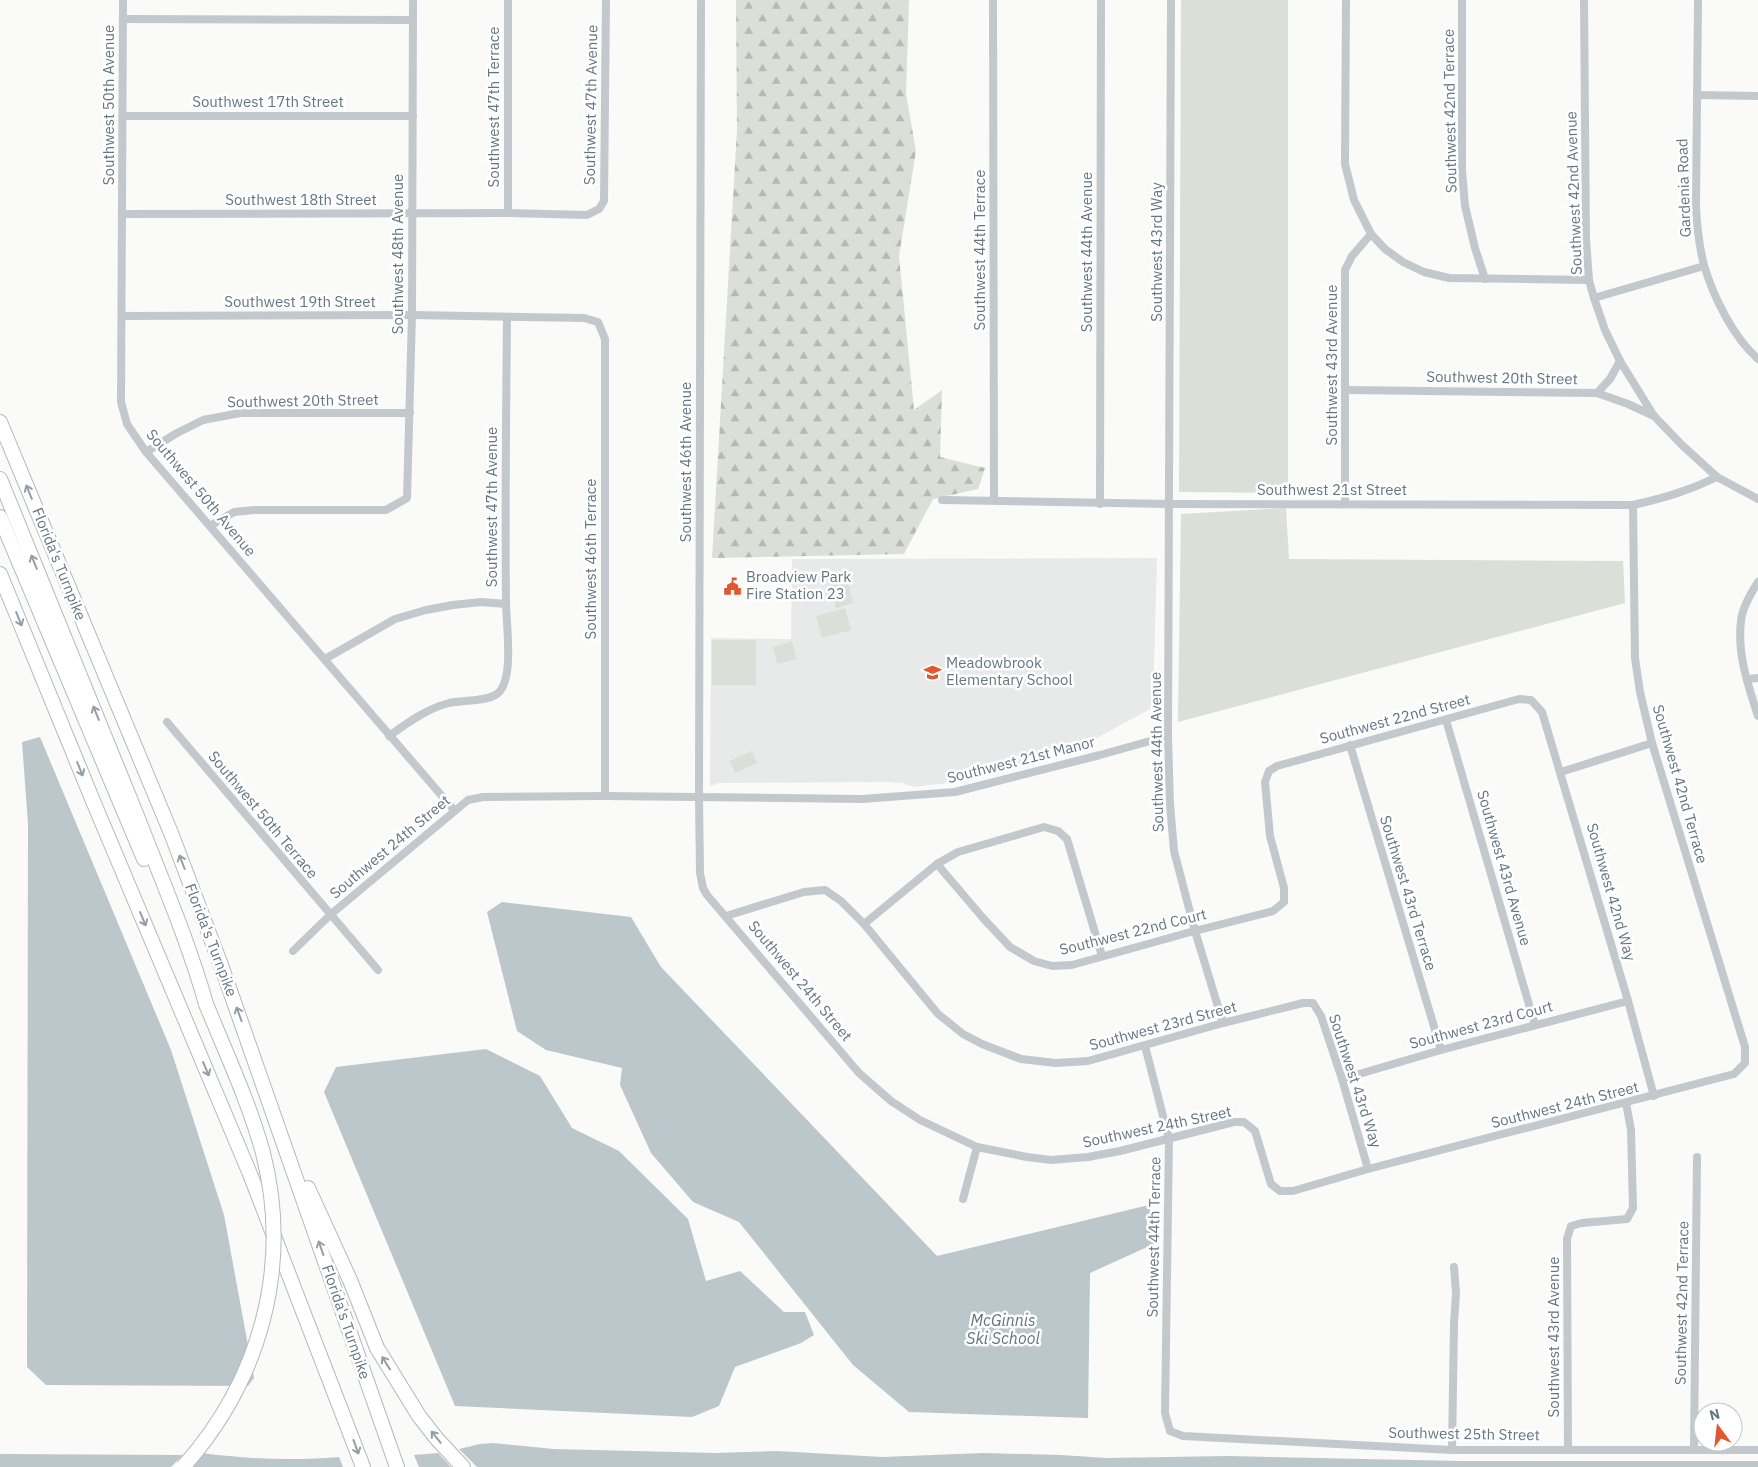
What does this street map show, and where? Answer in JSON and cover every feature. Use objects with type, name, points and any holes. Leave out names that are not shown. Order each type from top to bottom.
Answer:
[{"type":"highway","name":"Florida's Turnpike","points":[[0,422],[171,833],[273,1110],[397,1467]]},
{"type":"highway","points":[[0,479],[146,839],[198,975],[206,1004]]},
{"type":"highway","points":[[0,517],[193,978],[206,1004],[252,1118],[262,1152],[271,1200],[273,1246],[272,1273],[264,1321],[246,1372],[219,1422],[183,1467]]},
{"type":"highway","points":[[0,574],[250,1174],[364,1467]]},
{"type":"highway","points":[[273,1110],[350,1280],[377,1348],[412,1404],[437,1439],[463,1467]]},
{"type":"street","name":"Southwest 50th Avenue","points":[[123,0],[121,402],[127,424],[146,452],[454,810]]},
{"type":"street","name":"Southwest 48th Avenue","points":[[210,526],[234,512],[254,510],[386,510],[407,498],[412,315],[413,0]]},
{"type":"street","name":"Southwest 47th Terrace","points":[[508,0],[508,214]]},
{"type":"street","name":"Southwest 47th Avenue","points":[[599,210],[604,201],[606,0]]},
{"type":"street","name":"Southwest 46th Avenue","points":[[701,0],[699,798],[702,880],[707,895],[726,916]]},
{"type":"street","name":"Southwest 44th Terrace","points":[[993,0],[994,500]]},
{"type":"street","name":"Southwest 44th Avenue","points":[[1100,504],[1102,0]]},
{"type":"street","name":"Southwest 43rd Way","points":[[1170,504],[1172,0]]},
{"type":"street","points":[[1346,0],[1345,164],[1354,200],[1371,234],[1385,249],[1403,262],[1424,272],[1449,278],[1589,280]]},
{"type":"street","name":"Southwest 42nd Terrace","points":[[1462,0],[1462,170],[1465,206],[1484,279]]},
{"type":"street","name":"Southwest 42nd Avenue","points":[[1584,0],[1586,239],[1589,280],[1594,298],[1620,361],[1654,416],[1716,477],[1758,499]]},
{"type":"street","name":"Gardenia Road","points":[[1698,0],[1696,208],[1698,237],[1704,266],[1720,306],[1739,337],[1758,359]]},
{"type":"street","points":[[124,19],[412,20]]},
{"type":"street","points":[[1697,95],[1758,96]]},
{"type":"street","name":"Southwest 17th Street","points":[[123,116],[413,116]]},
{"type":"street","name":"Southwest 18th Street","points":[[122,214],[587,215],[599,210]]},
{"type":"street","name":"Southwest 43rd Avenue","points":[[1345,504],[1345,270],[1352,256],[1371,234]]},
{"type":"street","points":[[1594,298],[1704,266]]},
{"type":"street","name":"Southwest 19th Street","points":[[122,316],[412,315],[584,318],[598,322]]},
{"type":"street","name":"Southwest 47th Avenue","points":[[389,736],[420,714],[448,703],[487,699],[497,694],[504,685],[508,672],[506,604],[507,317]]},
{"type":"street","name":"Southwest 46th Terrace","points":[[598,322],[605,339],[605,796]]},
{"type":"street","points":[[1597,393],[1610,379],[1620,361]]},
{"type":"street","name":"Southwest 20th Street","points":[[1346,390],[1597,393],[1654,416]]},
{"type":"street","name":"Southwest 20th Street","points":[[146,452],[203,420],[240,414],[410,413]]},
{"type":"street","name":"Southwest 21st Street","points":[[942,500],[1100,504],[1633,505],[1691,490],[1716,477]]},
{"type":"street","name":"Southwest 44th Avenue","points":[[1170,504],[1168,736],[1170,804],[1174,852],[1195,931],[1223,1023]]},
{"type":"street","name":"Southwest 42nd Terrace","points":[[1633,505],[1635,658],[1640,692],[1652,743],[1745,1047],[1745,1063]]},
{"type":"street","points":[[1758,582],[1750,595],[1741,619],[1742,658],[1758,716]]},
{"type":"street","points":[[324,659],[394,619],[453,605],[481,602],[506,604]]},
{"type":"street","points":[[1747,679],[1758,678]]},
{"type":"street","name":"Southwest 22nd Street","points":[[1284,902],[1284,888],[1270,836],[1265,782],[1269,772],[1277,766],[1350,745],[1519,699],[1531,700]]},
{"type":"street","name":"Southwest 42nd Way","points":[[1531,700],[1542,712],[1561,772],[1654,1096]]},
{"type":"street","name":"Southwest 43rd Avenue","points":[[1446,720],[1535,1025]]},
{"type":"street","name":"Southwest 50th Terrace","points":[[167,722],[378,970]]},
{"type":"street","name":"Southwest 21st Manor","points":[[699,798],[862,799],[955,792],[1168,736]]},
{"type":"street","points":[[1561,772],[1652,743]]},
{"type":"street","name":"Southwest 43rd Terrace","points":[[1350,745],[1441,1050]]},
{"type":"street","name":"Southwest 24th Street","points":[[293,950],[330,915],[468,800],[483,797],[605,796],[699,798]]},
{"type":"street","points":[[726,916],[804,892],[825,890],[841,901],[864,924],[937,864],[958,852],[1044,827],[1058,830],[1067,839],[1102,956]]},
{"type":"street","name":"Southwest 22nd Court","points":[[937,864],[1010,947],[1034,961],[1052,966],[1072,965],[1272,911],[1284,902]]},
{"type":"street","name":"Southwest 24th Street","points":[[726,916],[859,1073],[891,1100],[920,1120],[977,1147],[1027,1157],[1051,1160],[1088,1157],[1234,1122],[1244,1122],[1255,1131],[1271,1184],[1280,1191],[1293,1191],[1368,1169],[1734,1074],[1745,1063]]},
{"type":"street","name":"Southwest 23rd Street","points":[[864,924],[938,1014],[963,1034],[982,1044],[1021,1059],[1056,1063],[1088,1061],[1223,1023],[1303,1003],[1313,1003]]},
{"type":"street","name":"Southwest 23rd Court","points":[[1342,1079],[1441,1050],[1628,1001]]},
{"type":"street","name":"Southwest 43rd Way","points":[[1313,1003],[1321,1016],[1342,1079],[1368,1169]]},
{"type":"street","name":"Southwest 44th Terrace","points":[[1145,1046],[1169,1139],[1165,1413],[1170,1432]]},
{"type":"street","name":"Southwest 43rd Avenue","points":[[1568,1449],[1567,1239],[1571,1226],[1582,1223],[1627,1219],[1633,1208],[1631,1130],[1626,1103]]},
{"type":"street","points":[[963,1199],[977,1147]]},
{"type":"street","name":"Southwest 42nd Terrace","points":[[1694,1402],[1697,1157]]},
{"type":"street","points":[[1452,1450],[1456,1293],[1454,1267]]},
{"type":"street","name":"Southwest 25th Street","points":[[1170,1432],[1184,1436],[1452,1450],[1693,1449]]},
{"type":"street","name":"Southwest 25th Street","points":[[1743,1450],[1758,1450]]},
{"type":"shaded area","name":"Meadowbrook Elementary School","points":[[1157,558],[1153,704],[1150,709],[1093,740],[1030,755],[1028,762],[956,782],[914,787],[902,783],[887,782],[719,783],[710,786],[711,638],[791,639],[792,559]]},
{"type":"green space","points":[[736,0],[909,0],[906,94],[916,151],[899,256],[914,410],[942,390],[940,457],[985,468],[978,489],[933,499],[904,554],[712,558],[737,130]]},
{"type":"green space","points":[[1181,0],[1288,0],[1288,493],[1179,492]]},
{"type":"green space","points":[[1286,508],[1289,559],[1623,561],[1625,603],[1178,722],[1181,514]]},
{"type":"green space","points":[[845,571],[853,603],[836,608],[829,575]]},
{"type":"green space","points":[[845,608],[851,630],[822,638],[816,616]]},
{"type":"green space","points":[[712,640],[756,640],[756,685],[712,685]]},
{"type":"green space","points":[[792,641],[796,659],[777,664],[773,647]]},
{"type":"green space","points":[[752,751],[757,763],[735,773],[730,761]]},
{"type":"water","points":[[40,737],[171,1050],[224,1215],[254,1378],[248,1386],[46,1385],[27,1367],[28,824],[22,742]]},
{"type":"water","name":"McGinnis Ski School","points":[[502,902],[631,917],[661,967],[937,1256],[1149,1205],[1156,1243],[1090,1273],[1088,1418],[909,1412],[853,1365],[739,1222],[693,1202],[651,1153],[620,1085],[622,1068],[546,1050],[517,1031],[487,912]]},
{"type":"water","points":[[486,1049],[540,1076],[572,1128],[619,1151],[688,1219],[706,1281],[740,1271],[784,1312],[805,1312],[814,1335],[801,1343],[735,1367],[719,1406],[692,1417],[455,1406],[324,1092],[336,1067]]},
{"type":"water","points":[[493,1443],[554,1449],[714,1453],[777,1451],[882,1457],[983,1453],[1106,1458],[1229,1456],[1459,1461],[1758,1461],[1758,1467],[477,1467],[459,1449]]},
{"type":"water","points":[[201,1453],[270,1459],[339,1457],[343,1467],[190,1467]]},
{"type":"water","points":[[438,1453],[451,1467],[419,1467],[414,1455]]},
{"type":"water","points":[[0,1454],[183,1455],[171,1467],[0,1467]]},
{"type":"place","name":"Broadview Park Fire Station 23","points":[[732,586]]},
{"type":"place","name":"Meadowbrook Elementary School","points":[[932,672]]}]
